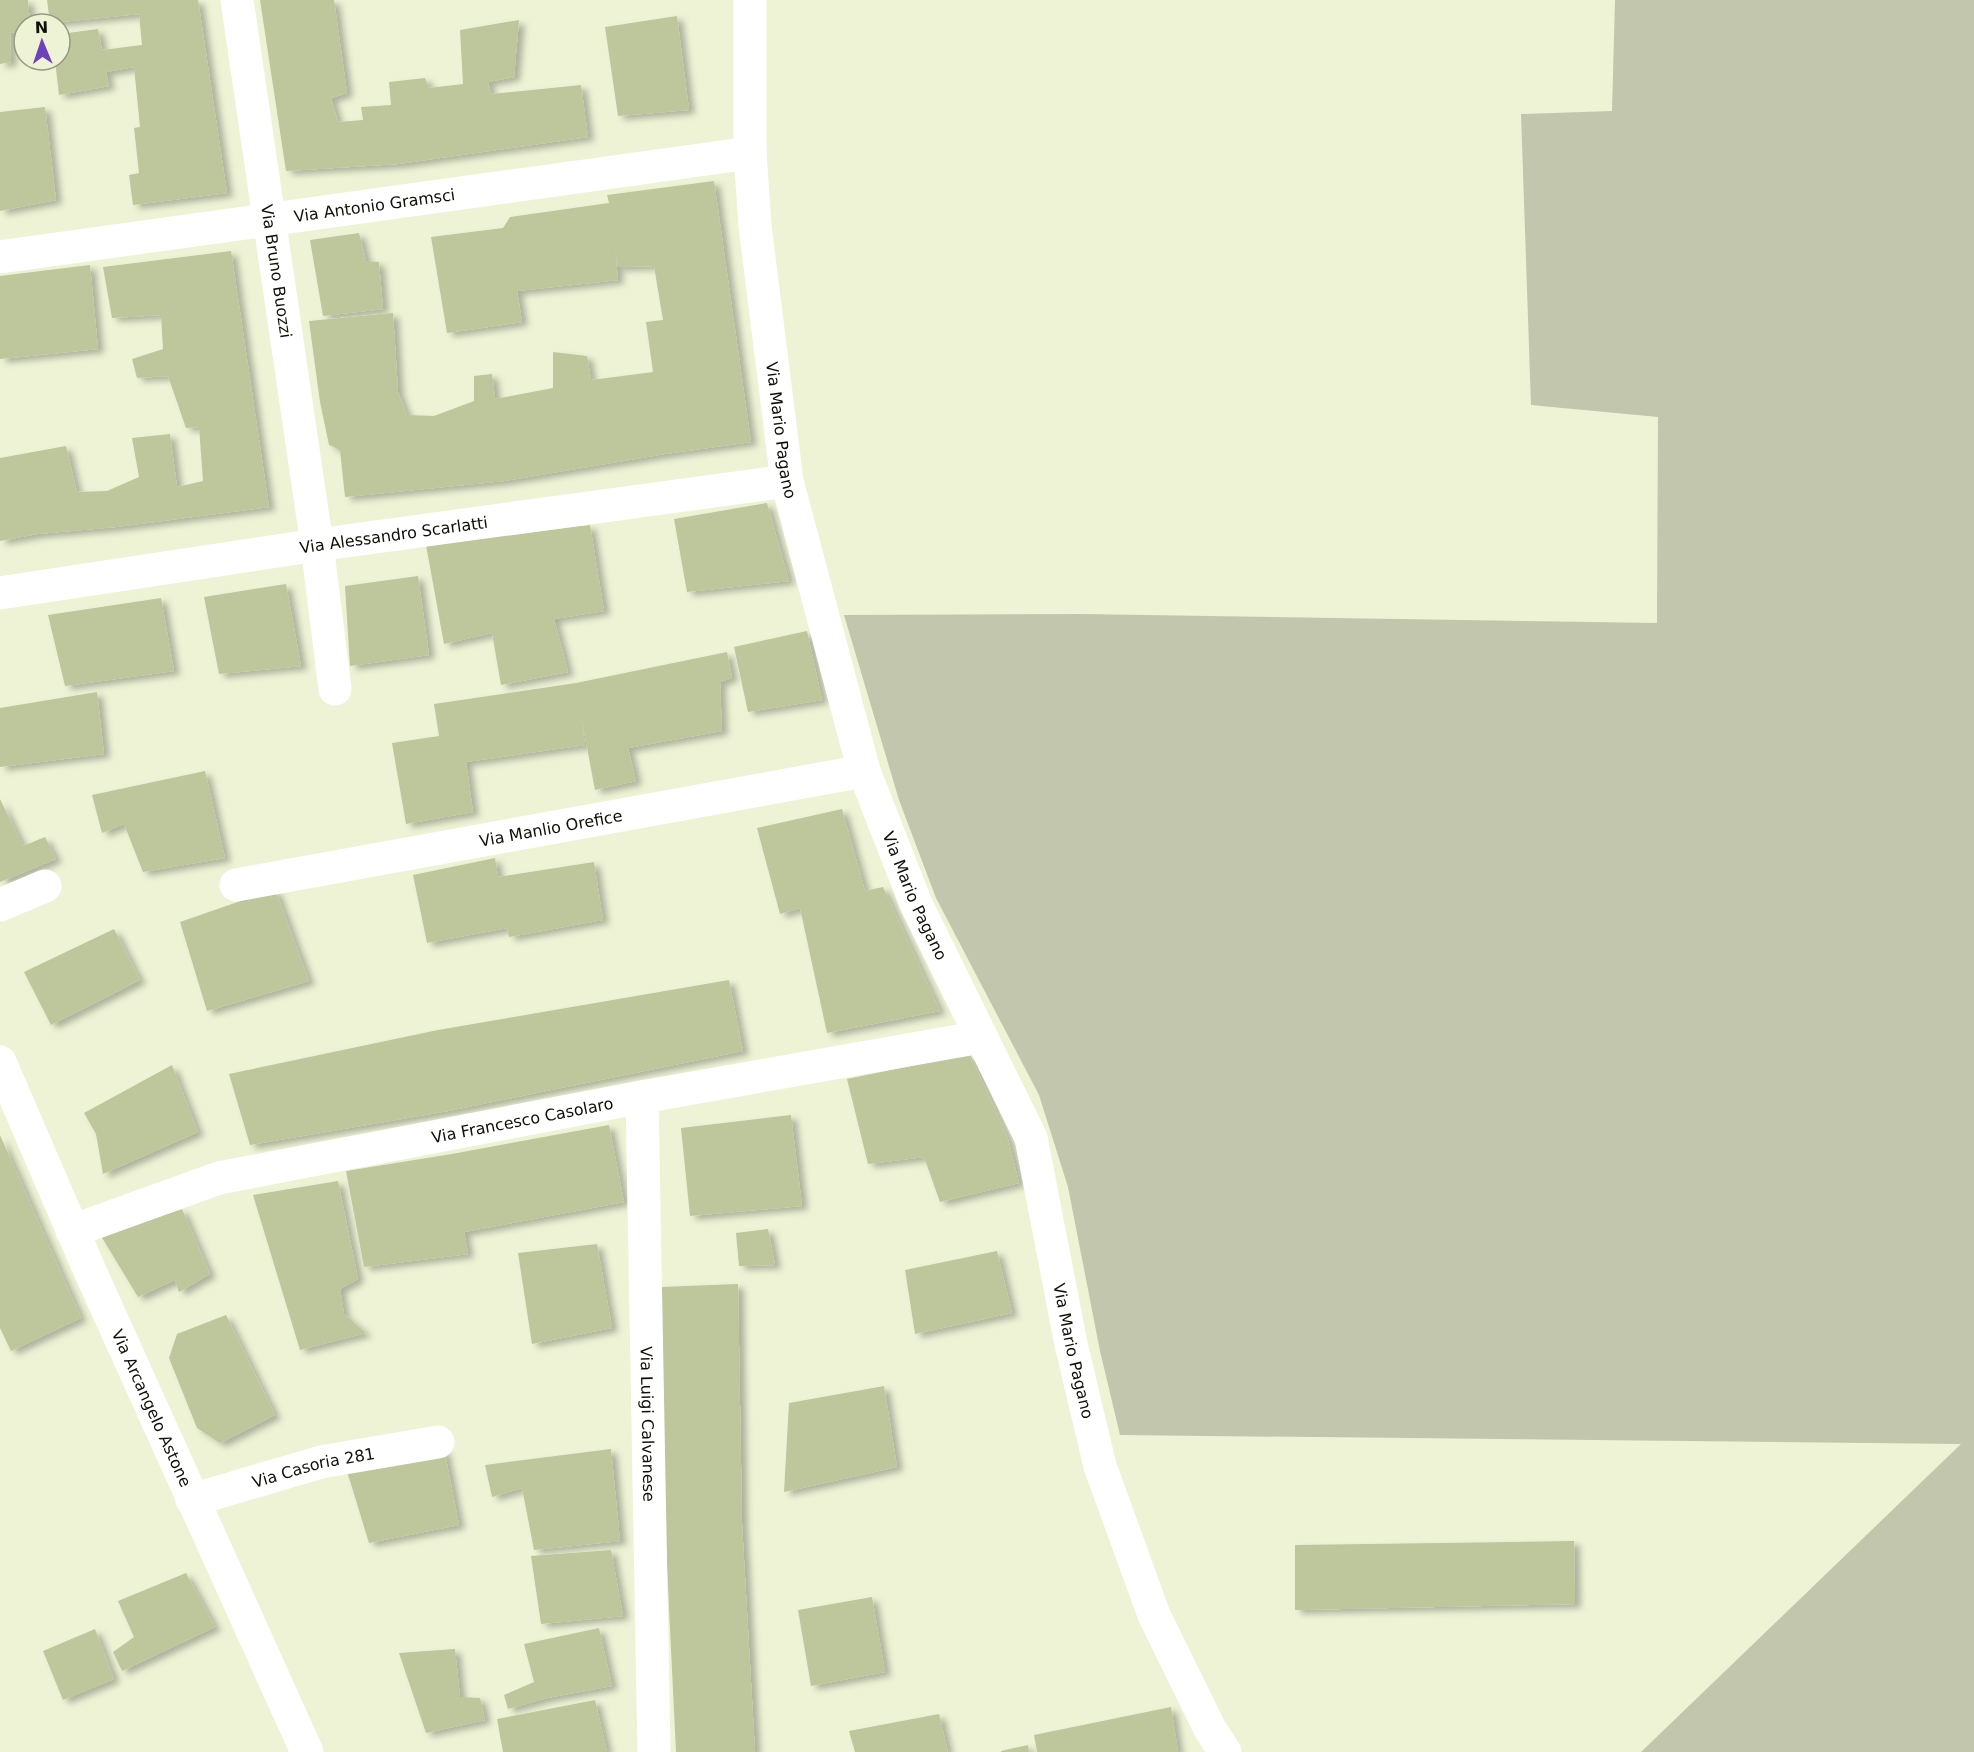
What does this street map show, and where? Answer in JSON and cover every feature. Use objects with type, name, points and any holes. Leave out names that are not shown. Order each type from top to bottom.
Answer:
[{"type":"street","name":"Via Bruno Buozzi","points":[[237,0],[336,689]]},
{"type":"street","name":"Via Mario Pagano","points":[[750,0],[750,153],[755,226],[787,481],[864,771],[916,904],[1031,1138],[1071,1344],[1100,1466],[1154,1615],[1210,1729],[1225,1752]]},
{"type":"street","name":"Via Antonio Gramsci","points":[[0,257],[750,153]]},
{"type":"street","name":"Via Alessandro Scarlatti","points":[[0,593],[317,545],[787,481]]},
{"type":"street","name":"Via Manlio Orefice","points":[[236,885],[864,771]]},
{"type":"street","points":[[0,905],[45,886]]},
{"type":"street","name":"Via Francesco Casolaro","points":[[72,1231],[219,1178],[642,1097],[981,1037]]},
{"type":"street","name":"Via Arcangelo Astone","points":[[0,1062],[72,1231],[307,1752]]},
{"type":"street","name":"Via Luigi Calvanese","points":[[642,1097],[654,1752]]},
{"type":"street","name":"Via Casoria 281","points":[[192,1500],[321,1462],[438,1442]]},
{"type":"green space","points":[[1615,0],[1974,0],[1974,1752],[1641,1752],[1961,1444],[1120,1435],[1100,1351],[1068,1187],[1039,1095],[936,898],[899,800],[844,615],[1082,614],[1657,623],[1658,417],[1531,405],[1521,114],[1612,111]]},
{"type":"building","points":[[0,0],[28,0],[29,12],[12,12],[11,62],[0,64]]},
{"type":"building","points":[[47,0],[198,0],[227,193],[133,205],[129,175],[139,173],[134,128],[140,127],[134,67],[106,72],[109,86],[59,95],[56,72],[72,72],[72,32],[98,29],[102,50],[142,45],[139,14],[72,21],[72,12],[49,12]]},
{"type":"building","points":[[260,0],[334,0],[347,93],[331,98],[338,122],[363,120],[361,107],[391,105],[389,82],[425,78],[429,88],[463,84],[460,30],[519,20],[514,77],[488,82],[491,94],[581,85],[588,137],[398,164],[286,171]]},
{"type":"building","points":[[677,16],[689,110],[618,116],[605,27]]},
{"type":"building","points":[[45,107],[56,200],[0,211],[0,112]]},
{"type":"building","points":[[714,181],[751,442],[504,481],[345,497],[340,450],[329,445],[320,402],[309,321],[393,313],[398,392],[407,415],[434,416],[474,401],[474,376],[492,374],[495,399],[553,388],[553,352],[587,356],[591,380],[653,372],[646,322],[663,320],[654,266],[618,267],[615,250],[618,280],[517,291],[522,322],[447,333],[431,237],[503,228],[510,217],[609,203],[607,195]]},
{"type":"building","points":[[359,233],[366,261],[379,262],[383,309],[323,316],[310,240]]},
{"type":"building","points":[[231,251],[269,507],[116,527],[37,534],[0,541],[0,458],[66,446],[77,492],[107,491],[139,477],[132,438],[170,434],[177,487],[203,481],[199,427],[186,428],[168,376],[137,378],[132,359],[163,349],[161,315],[112,318],[103,267]]},
{"type":"building","points":[[90,265],[98,349],[0,359],[0,276]]},
{"type":"building","points":[[767,503],[789,581],[687,592],[674,519]]},
{"type":"building","points":[[590,525],[604,611],[554,619],[568,672],[501,685],[492,633],[444,644],[426,545]]},
{"type":"building","points":[[418,576],[429,655],[350,666],[345,586]]},
{"type":"building","points":[[286,584],[301,666],[219,674],[204,597]]},
{"type":"building","points":[[161,598],[174,671],[65,686],[48,615]]},
{"type":"building","points":[[807,631],[822,700],[748,712],[734,647]]},
{"type":"building","points":[[727,652],[732,678],[720,682],[722,731],[628,748],[636,781],[595,790],[580,710],[585,745],[466,762],[473,812],[406,824],[392,743],[439,736],[434,704],[576,683]]},
{"type":"building","points":[[97,692],[104,754],[0,767],[0,708]]},
{"type":"building","points":[[205,771],[225,858],[143,872],[124,824],[102,833],[92,795]]},
{"type":"building","points":[[0,799],[23,846],[45,837],[56,859],[0,882]]},
{"type":"building","points":[[842,809],[865,891],[883,887],[940,1011],[827,1033],[800,908],[780,914],[757,828]]},
{"type":"building","points":[[495,858],[498,877],[594,862],[603,920],[509,937],[505,915],[507,928],[427,943],[413,875]]},
{"type":"building","points":[[275,889],[309,981],[207,1011],[180,922]]},
{"type":"building","points":[[114,929],[140,980],[51,1025],[24,972]]},
{"type":"building","points":[[729,980],[743,1051],[448,1111],[250,1145],[229,1074],[438,1030]]},
{"type":"building","points":[[970,1054],[1008,1139],[1019,1183],[940,1202],[924,1157],[868,1164],[847,1079]]},
{"type":"building","points":[[172,1065],[198,1132],[103,1174],[96,1134],[84,1113]]},
{"type":"building","points":[[791,1115],[802,1206],[690,1216],[681,1128]]},
{"type":"building","points":[[609,1125],[624,1202],[464,1232],[468,1254],[364,1267],[346,1171]]},
{"type":"building","points":[[0,1135],[81,1318],[11,1351],[0,1328]]},
{"type":"building","points":[[338,1181],[358,1279],[340,1289],[344,1314],[366,1333],[300,1350],[253,1195]]},
{"type":"building","points":[[182,1209],[210,1274],[179,1292],[175,1280],[138,1297],[101,1236]]},
{"type":"building","points":[[768,1229],[775,1265],[739,1266],[736,1233]]},
{"type":"building","points":[[597,1244],[612,1328],[532,1344],[518,1253]]},
{"type":"building","points":[[997,1251],[1012,1313],[915,1334],[905,1270]]},
{"type":"building","points":[[738,1284],[742,1524],[755,1752],[676,1752],[665,1525],[661,1287]]},
{"type":"building","points":[[226,1315],[275,1415],[220,1443],[197,1428],[169,1358],[177,1334]]},
{"type":"building","points":[[884,1386],[897,1467],[784,1492],[789,1403]]},
{"type":"building","points":[[444,1449],[459,1525],[369,1543],[346,1468]]},
{"type":"building","points":[[611,1449],[620,1541],[534,1550],[522,1488],[492,1497],[485,1465]]},
{"type":"building","points":[[1574,1541],[1575,1604],[1295,1610],[1295,1545]]},
{"type":"building","points":[[611,1550],[623,1616],[541,1624],[531,1556]]},
{"type":"building","points":[[186,1573],[215,1627],[122,1671],[113,1652],[134,1637],[118,1601]]},
{"type":"building","points":[[872,1597],[885,1672],[811,1686],[798,1610]]},
{"type":"building","points":[[599,1628],[612,1686],[547,1698],[508,1709],[504,1695],[534,1682],[524,1644]]},
{"type":"building","points":[[95,1629],[114,1679],[63,1700],[43,1651]]},
{"type":"building","points":[[455,1649],[460,1697],[480,1698],[485,1720],[426,1733],[399,1653]]},
{"type":"building","points":[[595,1700],[607,1752],[503,1752],[497,1719]]},
{"type":"building","points":[[1171,1707],[1178,1752],[1037,1752],[1034,1735]]},
{"type":"building","points":[[939,1714],[948,1752],[855,1752],[849,1731]]},
{"type":"building","points":[[1028,1745],[1029,1752],[1001,1752],[1001,1751]]}]
